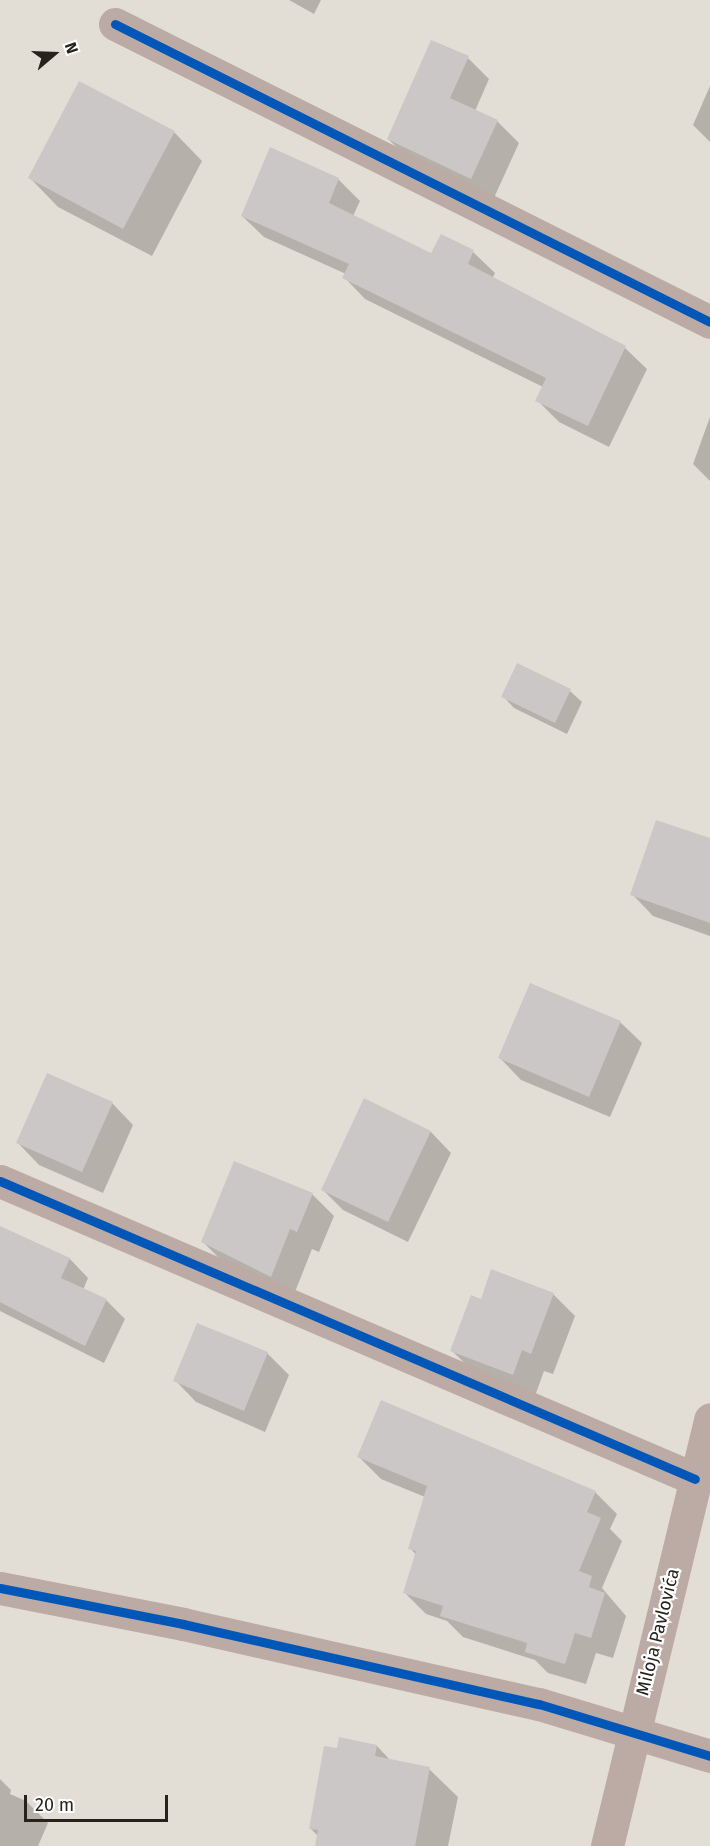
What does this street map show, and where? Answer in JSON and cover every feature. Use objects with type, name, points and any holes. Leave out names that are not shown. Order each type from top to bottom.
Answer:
[{"type":"street","points":[[115,24],[710,322]]},
{"type":"street","points":[[0,1181],[695,1479]]},
{"type":"street","name":"Miloja Pavlovića","points":[[607,1846],[710,1419]]},
{"type":"street","points":[[0,1588],[183,1624],[539,1704],[710,1756]]},
{"type":"building","points":[[431,40],[469,56],[450,98],[498,120],[471,179],[387,139]]},
{"type":"building","points":[[79,81],[175,131],[123,229],[28,178]]},
{"type":"building","points":[[270,147],[339,178],[329,203],[431,253],[441,234],[474,250],[468,264],[626,346],[588,426],[535,401],[546,378],[342,278],[349,264],[241,216]]},
{"type":"building","points":[[517,663],[571,689],[555,723],[501,697]]},
{"type":"building","points":[[656,820],[710,838],[710,923],[630,895]]},
{"type":"building","points":[[530,983],[621,1021],[589,1097],[498,1058]]},
{"type":"building","points":[[47,1073],[113,1102],[82,1172],[16,1143]]},
{"type":"building","points":[[364,1098],[431,1131],[388,1222],[321,1190]]},
{"type":"building","points":[[234,1161],[313,1193],[297,1232],[290,1229],[271,1277],[201,1242]]},
{"type":"building","points":[[0,1226],[70,1258],[61,1278],[107,1299],[85,1346],[0,1302]]},
{"type":"building","points":[[491,1269],[554,1293],[531,1354],[522,1350],[513,1375],[450,1351],[471,1295],[481,1299]]},
{"type":"building","points":[[197,1323],[268,1352],[244,1411],[173,1381]]},
{"type":"building","points":[[381,1400],[596,1491],[587,1512],[601,1518],[579,1571],[592,1576],[589,1587],[605,1593],[591,1638],[575,1633],[565,1664],[525,1652],[527,1643],[440,1616],[443,1606],[403,1593],[416,1551],[408,1549],[427,1486],[357,1457]]},
{"type":"building","points":[[339,1737],[377,1745],[375,1756],[430,1767],[415,1846],[315,1846],[318,1830],[309,1829],[324,1746],[337,1748]]},
{"type":"cycle path","points":[[115,24],[710,322]]},
{"type":"cycle path","points":[[0,1181],[695,1479]]},
{"type":"cycle path","points":[[0,1588],[183,1624],[539,1704],[710,1756]]}]
